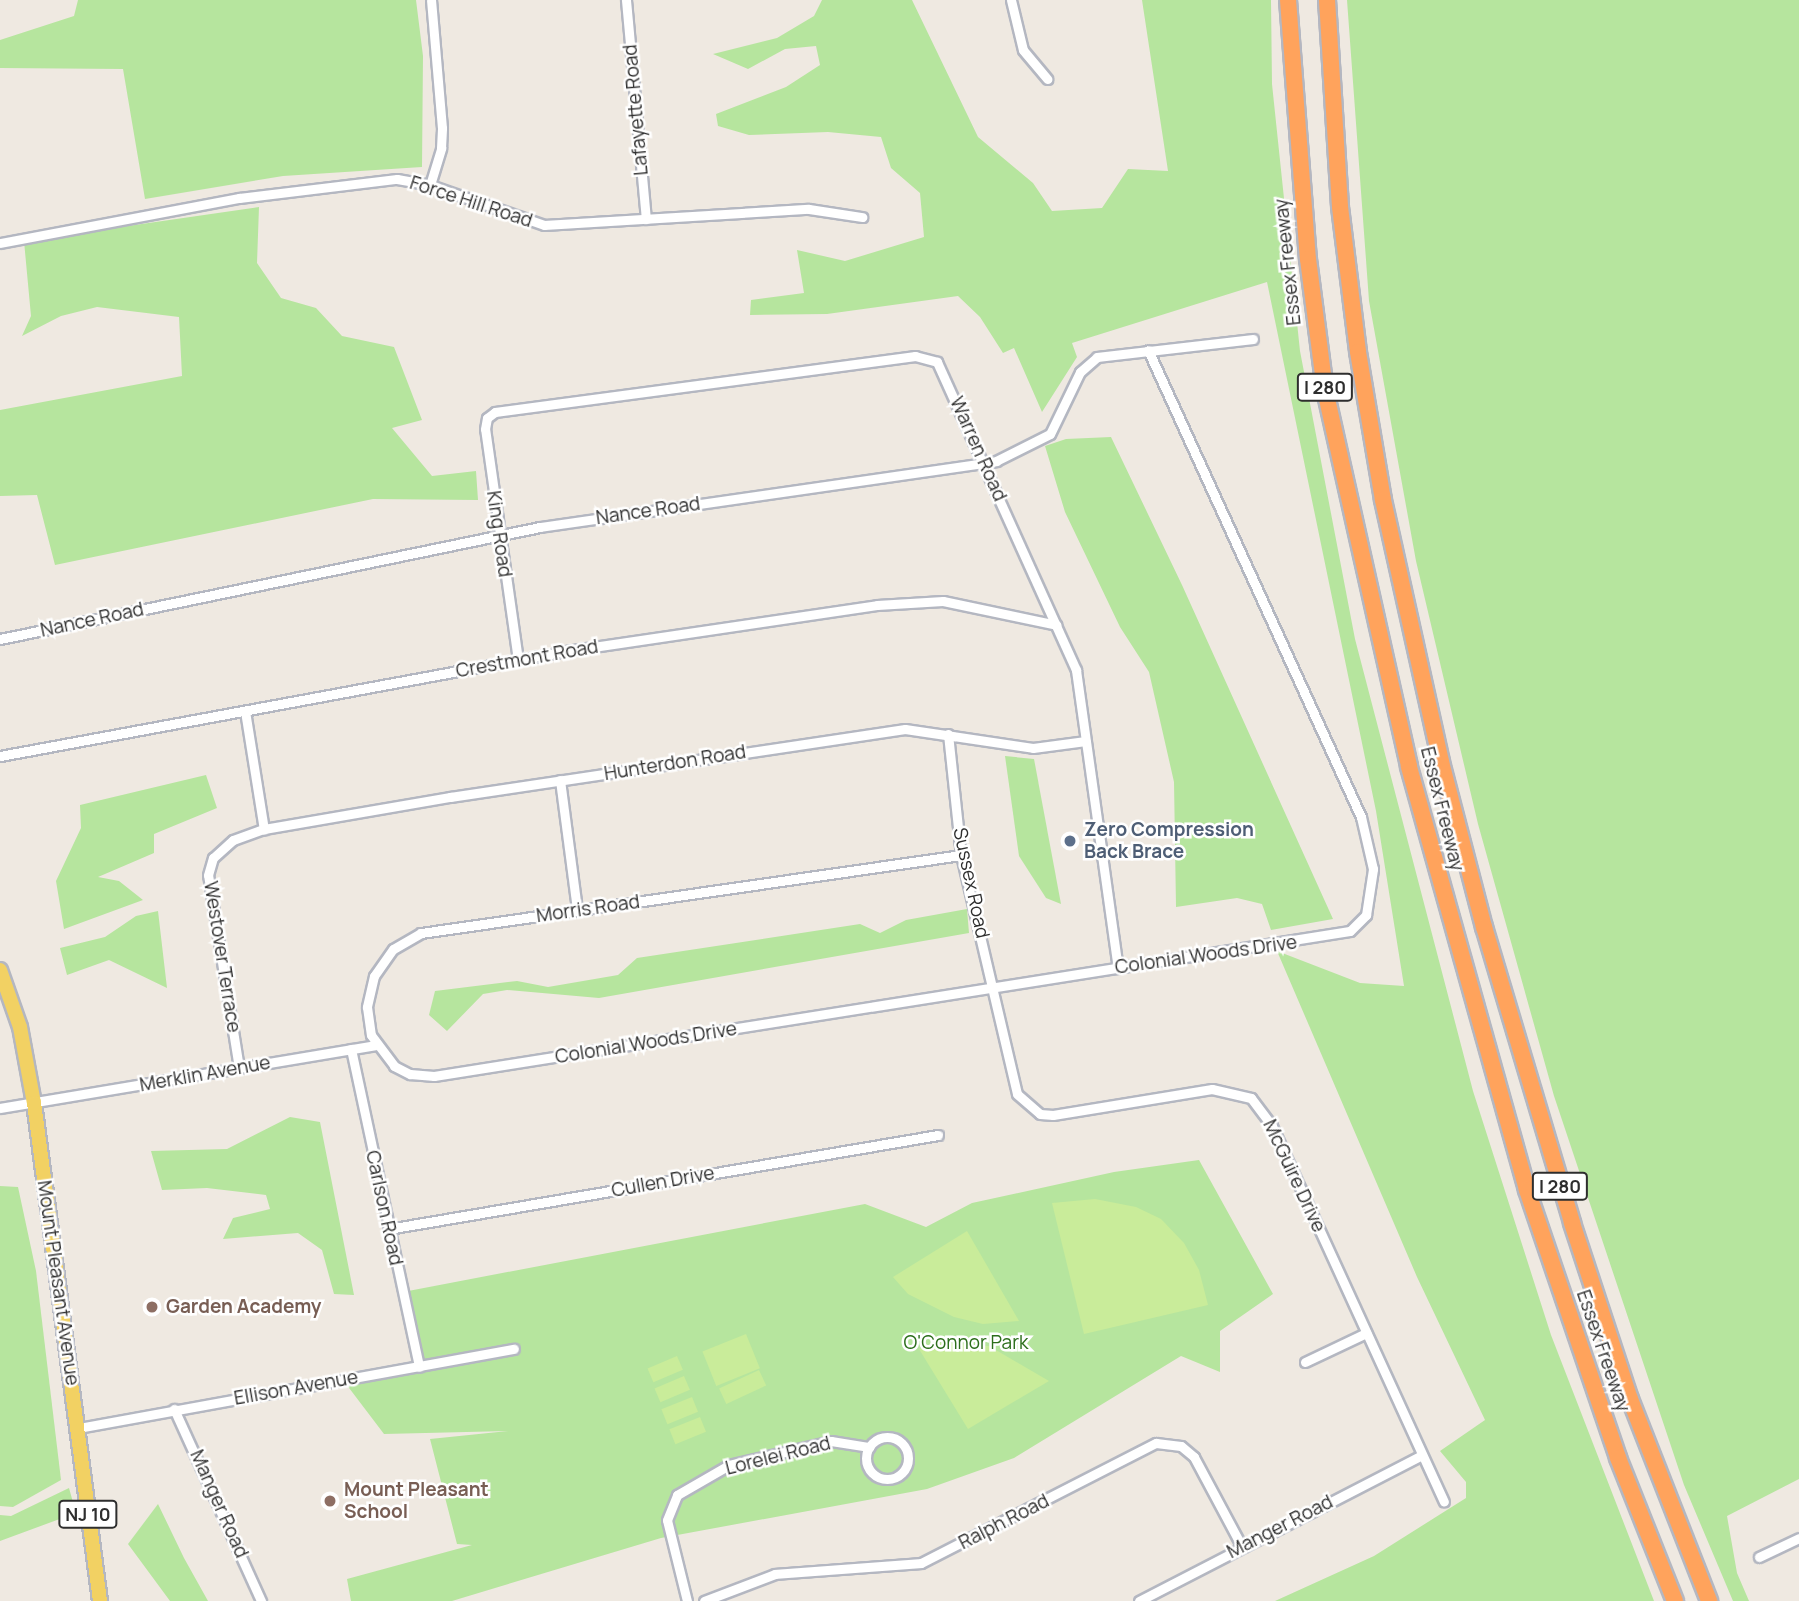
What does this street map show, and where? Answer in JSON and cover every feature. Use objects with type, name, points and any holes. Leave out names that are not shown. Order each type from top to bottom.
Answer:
[{"type":"highway","name":"Essex Freeway","points":[[1288,0],[1308,259],[1325,390],[1406,754],[1463,971],[1527,1190],[1604,1419],[1675,1601]]},
{"type":"highway","name":"Essex Freeway","points":[[1327,0],[1340,207],[1358,352],[1383,500],[1441,762],[1483,927],[1572,1223],[1630,1399],[1709,1601]]},
{"type":"main road","name":"Mount Pleasant Avenue","points":[[0,970],[20,1027],[34,1103],[100,1601]]},
{"type":"street","points":[[430,185],[442,128],[431,0]]},
{"type":"street","name":"Lafayette Road","points":[[626,0],[646,219]]},
{"type":"street","points":[[1011,0],[1023,50],[1048,79]]},
{"type":"street","name":"Force Hill Road","points":[[0,243],[239,198],[397,179],[430,185],[544,225],[809,209],[862,218]]},
{"type":"street","name":"Nance Road","points":[[0,639],[497,536],[984,462],[1032,446],[1050,434],[1080,372],[1097,357],[1253,340]]},
{"type":"street","name":"Colonial Woods Drive","points":[[375,1045],[399,1069],[434,1076],[996,990],[1350,931],[1366,915],[1373,869],[1361,817],[1148,350]]},
{"type":"street","name":"Warren Road","points":[[495,412],[915,356],[937,362],[943,370],[1076,670],[1118,968]]},
{"type":"street","name":"King Road","points":[[495,412],[487,418],[485,429],[497,536],[518,660]]},
{"type":"street","name":"Crestmont Road","points":[[0,756],[518,660],[915,600],[943,601],[1056,625]]},
{"type":"street","points":[[244,711],[264,829]]},
{"type":"street","name":"Hunterdon Road","points":[[264,829],[560,780],[905,729],[1033,748],[1086,741]]},
{"type":"street","name":"Sussex Road","points":[[948,734],[961,855],[996,990]]},
{"type":"street","points":[[560,780],[578,910]]},
{"type":"street","name":"Westover Terrace","points":[[239,1068],[208,875],[220,849],[264,829]]},
{"type":"street","name":"Morris Road","points":[[375,1045],[368,1016],[369,991],[382,961],[399,944],[429,931],[961,855]]},
{"type":"street","name":"McGuire Drive","points":[[996,990],[1013,1082],[1026,1105],[1040,1114],[1212,1089],[1251,1098],[1272,1126],[1444,1502]]},
{"type":"street","name":"Merklin Avenue","points":[[0,1108],[375,1045]]},
{"type":"street","name":"Carlson Road","points":[[351,1049],[419,1367]]},
{"type":"street","name":"Cullen Drive","points":[[388,1229],[938,1135]]},
{"type":"street","points":[[1305,1362],[1366,1333]]},
{"type":"street","name":"Ellison Avenue","points":[[78,1428],[514,1349]]},
{"type":"street","name":"Manger Road","points":[[174,1409],[261,1601]]},
{"type":"street","points":[[886,1437],[898,1441],[906,1450],[905,1468],[896,1476],[879,1477],[867,1464],[870,1447],[886,1437]]},
{"type":"street","name":"Lorelei Road","points":[[687,1601],[667,1520],[677,1495],[729,1465],[831,1441],[870,1447]]},
{"type":"street","name":"Ralph Road","points":[[704,1601],[775,1574],[921,1563],[1156,1443],[1181,1447],[1194,1457],[1242,1547]]},
{"type":"street","name":"Manger Road","points":[[1139,1601],[1422,1455]]},
{"type":"street","points":[[1759,1557],[1799,1538]]},
{"type":"green space","points":[[78,0],[416,0],[423,56],[422,167],[283,176],[145,199],[123,69],[0,68],[0,40],[74,16]]},
{"type":"green space","points":[[822,0],[912,0],[978,137],[1033,183],[1052,211],[1102,208],[1128,169],[1168,171],[1142,0],[1271,0],[1272,84],[1300,351],[1355,639],[1473,1091],[1551,1335],[1654,1601],[1275,1601],[1374,1556],[1466,1498],[1466,1482],[1440,1451],[1485,1420],[1417,1277],[1277,951],[1360,983],[1404,986],[1376,811],[1267,282],[1072,343],[1077,357],[1042,412],[1014,348],[1003,353],[980,317],[958,296],[827,314],[750,315],[751,300],[804,293],[797,250],[845,261],[924,237],[920,193],[891,168],[881,137],[828,132],[749,135],[718,126],[716,114],[786,87],[820,65],[816,46],[785,49],[748,69],[713,54],[777,38],[814,16]]},
{"type":"green space","points":[[1347,0],[1799,0],[1799,1479],[1727,1516],[1737,1573],[1749,1601],[1733,1601],[1684,1485],[1554,1096],[1478,824],[1416,561],[1369,301]]},
{"type":"green space","points":[[259,207],[257,263],[281,298],[316,308],[342,336],[394,347],[422,420],[392,428],[432,476],[476,471],[478,500],[373,499],[55,565],[37,495],[0,496],[0,410],[182,376],[179,317],[97,307],[61,316],[22,336],[31,316],[24,241]]},
{"type":"green space","points":[[1111,437],[1182,585],[1333,919],[1271,930],[1262,904],[1237,898],[1176,907],[1174,782],[1149,672],[1120,627],[1065,512],[1045,446],[1066,439]]},
{"type":"green space","points":[[1005,756],[1034,759],[1061,904],[1046,898],[1019,856]]},
{"type":"green space","points":[[206,775],[217,808],[154,834],[154,853],[98,877],[119,881],[143,900],[64,929],[56,881],[81,828],[80,805]]},
{"type":"green space","points":[[967,909],[969,933],[599,998],[507,990],[483,994],[447,1031],[429,1015],[435,991],[517,981],[548,987],[618,975],[637,958],[860,924],[880,933],[906,920]]},
{"type":"green space","points":[[158,911],[167,988],[109,960],[67,975],[60,948],[105,937],[136,916]]},
{"type":"green space","points":[[290,1117],[320,1122],[354,1295],[334,1294],[322,1250],[298,1233],[223,1239],[233,1218],[270,1209],[266,1195],[207,1188],[162,1190],[151,1151],[227,1149]]},
{"type":"green space","name":"O'Connor Park","points":[[1199,1160],[1273,1294],[1220,1331],[1220,1372],[1181,1356],[1014,1458],[927,1489],[661,1538],[452,1601],[351,1601],[347,1579],[472,1545],[457,1544],[430,1439],[508,1431],[384,1434],[343,1380],[418,1367],[403,1292],[865,1204],[926,1227],[972,1203],[1114,1172]]},
{"type":"green space","points":[[0,1186],[18,1187],[36,1271],[61,1480],[13,1507],[0,1506]]},
{"type":"green space","points":[[1095,1199],[1136,1207],[1161,1219],[1184,1243],[1199,1270],[1208,1305],[1084,1334],[1052,1203]]},
{"type":"green space","points":[[967,1231],[1019,1321],[983,1324],[954,1317],[908,1294],[893,1277]]},
{"type":"green space","points":[[746,1334],[760,1368],[716,1386],[702,1352]]},
{"type":"green space","points":[[941,1343],[989,1346],[1049,1381],[968,1429],[919,1349]]},
{"type":"green space","points":[[677,1356],[683,1370],[653,1382],[648,1369]]},
{"type":"green space","points":[[759,1370],[766,1385],[726,1404],[719,1389]]},
{"type":"green space","points":[[684,1376],[690,1390],[660,1402],[655,1389]]},
{"type":"green space","points":[[692,1397],[698,1412],[667,1424],[661,1409]]},
{"type":"green space","points":[[700,1417],[706,1432],[675,1444],[669,1429]]},
{"type":"green space","points":[[69,1488],[76,1513],[0,1541],[0,1515],[11,1516]]},
{"type":"green space","points":[[158,1504],[208,1601],[170,1601],[128,1544]]},
{"type":"place","name":"Zero Compression Back Brace","points":[[1070,841]]},
{"type":"place","name":"Garden Academy","points":[[152,1307]]},
{"type":"place","name":"Mount Pleasant School","points":[[330,1501]]}]
